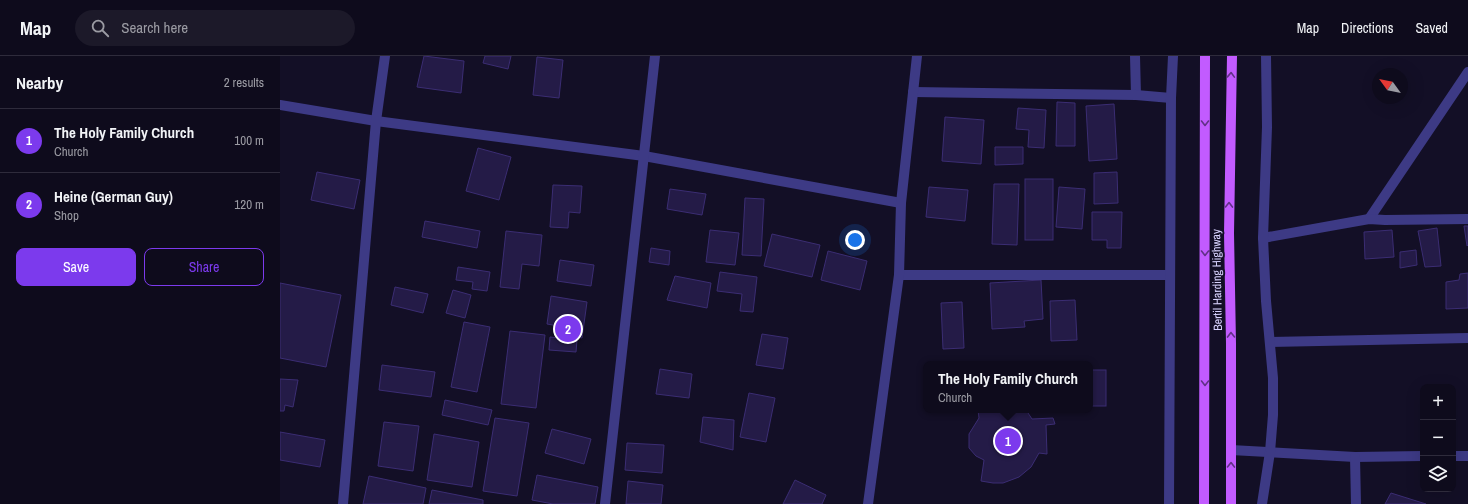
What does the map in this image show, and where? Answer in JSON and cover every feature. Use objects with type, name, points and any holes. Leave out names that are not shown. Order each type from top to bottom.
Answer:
[{"type":"main road","name":"Bertil Harding Highway","points":[[1204,504],[1205,56]]},
{"type":"main road","name":"Bertil Harding Highway","points":[[1231,504],[1229,233],[1232,56]]},
{"type":"street","points":[[343,504],[376,121],[385,56]]},
{"type":"street","points":[[605,504],[655,56]]},
{"type":"street","points":[[868,504],[899,275],[901,203],[918,56]]},
{"type":"street","points":[[1135,56],[1136,95]]},
{"type":"street","points":[[1168,504],[1171,98],[1173,56]]},
{"type":"street","points":[[1262,504],[1270,452],[1273,415],[1273,378],[1263,238],[1268,127],[1266,56]]},
{"type":"street","points":[[1369,219],[1468,72]]},
{"type":"street","points":[[913,92],[1136,95],[1171,98]]},
{"type":"street","points":[[280,105],[376,121],[644,156],[901,203]]},
{"type":"street","points":[[1263,238],[1369,219],[1468,219]]},
{"type":"street","points":[[899,275],[1170,274]]},
{"type":"street","points":[[1270,342],[1468,338]]},
{"type":"street","points":[[1231,450],[1355,457],[1420,456]]},
{"type":"street","points":[[1456,456],[1468,456]]},
{"type":"street","points":[[1355,457],[1356,504]]},
{"type":"building","points":[[424,56],[464,61],[461,93],[417,87]]},
{"type":"building","points":[[485,56],[511,56],[508,69],[483,63]]},
{"type":"building","points":[[537,57],[563,60],[559,98],[533,95]]},
{"type":"building","points":[[1057,102],[1075,103],[1075,146],[1056,146]]},
{"type":"building","points":[[1114,104],[1117,159],[1089,161],[1086,106]]},
{"type":"building","points":[[1018,108],[1046,110],[1044,148],[1028,147],[1029,130],[1016,129]]},
{"type":"building","points":[[945,117],[984,120],[981,164],[942,161]]},
{"type":"building","points":[[995,147],[1023,147],[1023,164],[995,165]]},
{"type":"building","points":[[478,148],[511,157],[499,200],[466,191]]},
{"type":"building","points":[[317,172],[360,180],[354,209],[311,200]]},
{"type":"building","points":[[1117,172],[1118,203],[1094,204],[1094,173]]},
{"type":"building","points":[[1025,179],[1053,179],[1053,240],[1025,240]]},
{"type":"building","points":[[994,184],[1019,184],[1017,245],[992,244]]},
{"type":"building","points":[[553,185],[582,186],[580,213],[569,212],[568,228],[550,227]]},
{"type":"building","points":[[929,187],[968,190],[965,221],[926,217]]},
{"type":"building","points":[[1059,187],[1085,189],[1082,229],[1056,227]]},
{"type":"building","points":[[670,189],[706,194],[702,215],[667,209]]},
{"type":"building","points":[[745,198],[764,199],[761,256],[742,255]]},
{"type":"building","points":[[1092,212],[1122,212],[1121,248],[1107,248],[1107,240],[1092,240]]},
{"type":"building","points":[[425,221],[480,231],[477,248],[422,237]]},
{"type":"building","points":[[1464,226],[1468,226],[1467,246]]},
{"type":"building","points":[[1437,228],[1441,266],[1425,267],[1418,231]]},
{"type":"building","points":[[710,230],[739,233],[735,265],[706,262]]},
{"type":"building","points":[[1392,230],[1394,257],[1365,259],[1364,232]]},
{"type":"building","points":[[506,231],[542,235],[539,266],[522,264],[519,289],[500,287]]},
{"type":"building","points":[[772,234],[820,245],[812,277],[764,266]]},
{"type":"building","points":[[651,248],[670,251],[669,265],[649,262]]},
{"type":"building","points":[[1416,250],[1417,265],[1400,268],[1400,252]]},
{"type":"building","points":[[828,251],[867,261],[860,290],[821,280]]},
{"type":"building","points":[[560,260],[594,265],[591,286],[557,281]]},
{"type":"building","points":[[458,267],[490,272],[487,291],[472,289],[473,282],[456,280]]},
{"type":"building","points":[[720,272],[757,277],[753,312],[740,311],[742,294],[717,291]]},
{"type":"building","points":[[1468,273],[1468,308],[1446,309],[1446,282],[1459,280],[1460,274]]},
{"type":"building","points":[[675,276],[711,283],[707,308],[667,300]]},
{"type":"building","points":[[1041,280],[1043,319],[1024,321],[1025,327],[992,329],[990,283]]},
{"type":"building","points":[[280,283],[341,295],[326,367],[280,358]]},
{"type":"building","points":[[395,287],[428,294],[423,313],[391,305]]},
{"type":"building","points":[[453,290],[471,295],[465,318],[446,313]]},
{"type":"building","points":[[551,296],[587,302],[582,338],[563,334],[564,327],[547,324]]},
{"type":"building","points":[[1075,300],[1077,340],[1051,341],[1050,301]]},
{"type":"building","points":[[962,302],[964,348],[943,349],[941,303]]},
{"type":"building","points":[[464,322],[490,327],[477,392],[451,387]]},
{"type":"building","points":[[510,331],[545,335],[536,408],[501,404]]},
{"type":"building","points":[[762,334],[788,338],[783,369],[756,365]]},
{"type":"building","points":[[550,337],[577,340],[576,352],[549,350]]},
{"type":"building","points":[[382,365],[435,372],[431,397],[379,390]]},
{"type":"building","points":[[660,369],[692,374],[689,398],[656,394]]},
{"type":"building","points":[[1093,370],[1106,370],[1106,406],[1093,406]]},
{"type":"building","points":[[280,379],[298,380],[293,407],[285,405],[284,411],[280,411]]},
{"type":"building","points":[[749,393],[775,398],[766,442],[740,437]]},
{"type":"building","points":[[445,400],[492,410],[488,425],[442,415]]},
{"type":"building","points":[[978,413],[1028,413],[1032,419],[1053,418],[1055,424],[1046,425],[1047,454],[1039,453],[1031,467],[1019,477],[1003,483],[981,481],[984,460],[976,456],[969,448],[969,434],[979,418]]},
{"type":"building","points":[[703,417],[734,420],[733,450],[700,442]]},
{"type":"building","points":[[495,418],[529,423],[517,496],[483,491]]},
{"type":"building","points":[[384,422],[419,426],[413,471],[378,466]]},
{"type":"building","points":[[552,429],[591,439],[584,464],[545,453]]},
{"type":"building","points":[[280,432],[325,440],[320,467],[280,460]]},
{"type":"building","points":[[434,434],[479,442],[472,487],[427,480]]},
{"type":"building","points":[[627,443],[664,445],[662,473],[625,470]]},
{"type":"building","points":[[537,475],[598,487],[595,504],[553,504],[532,500]]},
{"type":"building","points":[[369,476],[426,488],[423,504],[363,504]]},
{"type":"building","points":[[795,480],[826,495],[822,504],[783,504]]},
{"type":"building","points":[[628,481],[663,485],[661,504],[626,504]]},
{"type":"building","points":[[432,490],[483,500],[483,504],[429,504]]},
{"type":"building","points":[[1391,493],[1426,504],[1385,504]]},
{"type":"place","name":"Heine (German Guy)","points":[[568,329]]},
{"type":"place","name":"The Holy Family Church","points":[[1008,441]]}]
